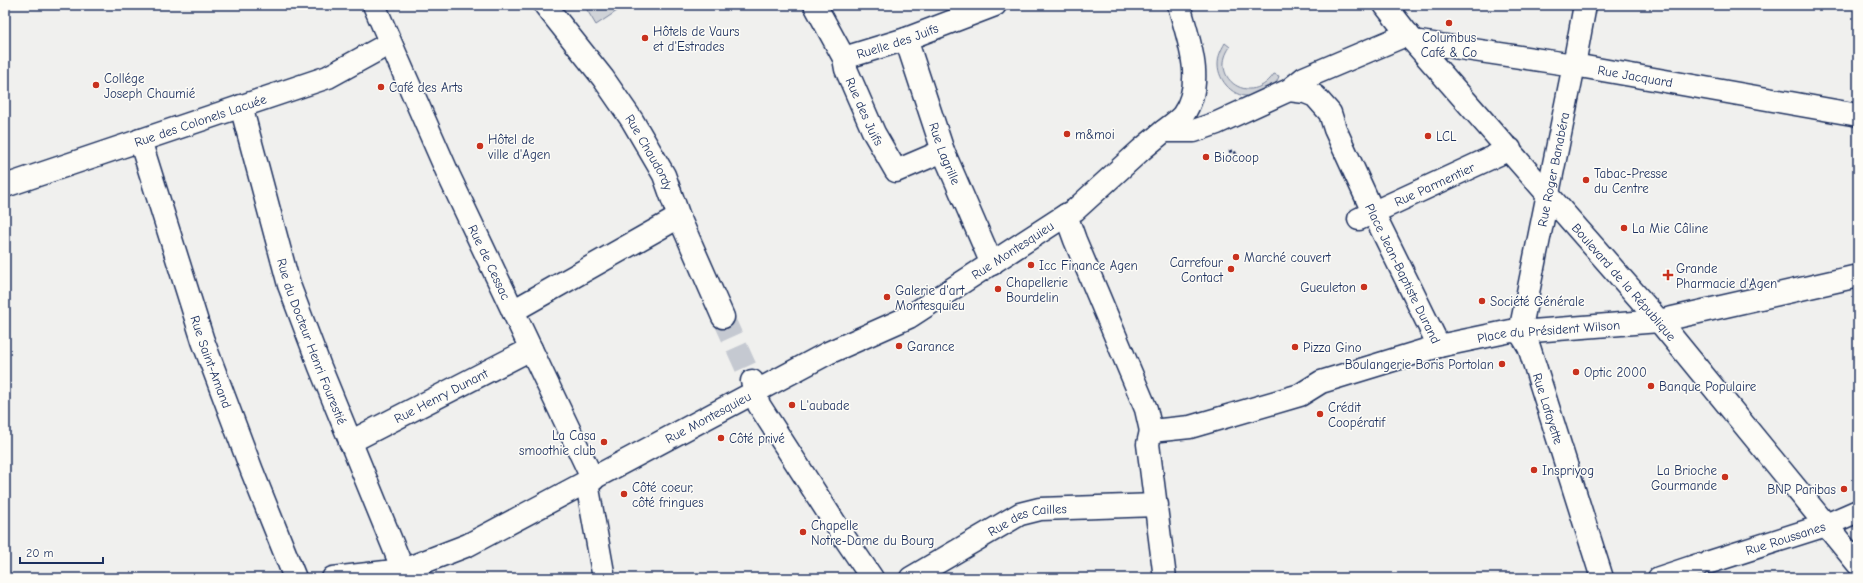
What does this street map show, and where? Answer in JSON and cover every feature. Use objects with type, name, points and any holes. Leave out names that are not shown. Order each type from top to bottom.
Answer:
[{"type":"street","name":"Rue de Cessac","points":[[374,5],[449,176],[531,349],[590,481],[604,578]]},
{"type":"street","name":"Rue Chaudordy","points":[[545,5],[603,78],[632,120],[664,175],[679,217],[723,317]]},
{"type":"street","name":"Rue des Juifs","points":[[814,5],[844,58],[846,69],[874,133],[896,170],[943,151]]},
{"type":"street","name":"Ruelle des Juifs","points":[[844,58],[906,39],[995,5]]},
{"type":"street","points":[[1165,578],[1148,444],[1151,431],[1146,409],[1074,240],[1066,215],[1075,210],[1141,150],[1183,115],[1192,98],[1195,68],[1178,5]]},
{"type":"street","name":"Boulevard de la République","points":[[1385,5],[1410,37],[1549,193],[1659,322],[1858,564]]},
{"type":"street","name":"Rue Roger Banabéra","points":[[1520,332],[1549,193],[1585,5]]},
{"type":"street","points":[[1164,131],[1194,131],[1211,125],[1289,90],[1304,78],[1410,37]]},
{"type":"street","name":"Rue Jacquard","points":[[1410,37],[1858,115]]},
{"type":"street","name":"Rue Lagrille","points":[[906,39],[943,151],[992,264]]},
{"type":"street","name":"Rue des Colonels Lacuée","points":[[5,186],[328,77],[390,43]]},
{"type":"street","name":"Place Jean-Baptiste Durand","points":[[1151,431],[1190,427],[1300,395],[1321,382],[1439,346],[1366,216],[1326,107],[1315,96],[1289,90]]},
{"type":"street","name":"Rue du Docteur Henri Fourestié","points":[[241,106],[289,285],[350,442],[403,570]]},
{"type":"street","name":"Rue Saint-Amand","points":[[140,140],[203,341],[252,471],[295,578]]},
{"type":"street","name":"Rue Parmentier","points":[[1366,216],[1510,149]]},
{"type":"street","name":"Rue Montesquieu","points":[[333,578],[403,570],[468,545],[590,481],[753,386],[909,317],[1066,215]]},
{"type":"street","points":[[513,311],[679,217]]},
{"type":"street","name":"Place du Président Wilson","points":[[1439,346],[1512,331],[1520,332],[1659,322],[1858,276]]},
{"type":"street","name":"Rue Lafayette","points":[[1520,332],[1529,347],[1602,578]]},
{"type":"street","name":"Rue Henry Dunant","points":[[350,442],[531,349]]},
{"type":"street","points":[[753,386],[759,405],[872,578]]},
{"type":"street","name":"Rue des Cailles","points":[[911,578],[1020,514],[1040,509],[1156,505]]},
{"type":"street","name":"Rue Roussanes","points":[[1658,578],[1826,525],[1858,511]]},
{"type":"path","points":[[1229,152],[1234,150],[1238,158]]},
{"type":"shaded area","points":[[584,5],[626,5],[596,25]]},
{"type":"shaded area","points":[[1225,43],[1230,47],[1225,58],[1224,69],[1228,78],[1235,85],[1244,89],[1254,88],[1265,84],[1274,74],[1279,76],[1278,79],[1269,89],[1253,96],[1240,95],[1228,88],[1221,77],[1218,64],[1220,53]]},
{"type":"tunnel","points":[[723,317],[752,381]]},
{"type":"place","name":"Columbus Café & Co","points":[[1449,23]]},
{"type":"place","name":"Hôtels de Vaurs et d'Estrades","points":[[645,38]]},
{"type":"place","name":"Collége Joseph Chaumié","points":[[96,85]]},
{"type":"place","name":"Café des Arts","points":[[381,87]]},
{"type":"place","name":"m&moi","points":[[1067,134]]},
{"type":"place","name":"LCL","points":[[1428,136]]},
{"type":"place","name":"Hôtel de ville d'Agen","points":[[480,146]]},
{"type":"place","name":"Biocoop","points":[[1206,157]]},
{"type":"place","name":"Tabac-Presse du Centre","points":[[1586,180]]},
{"type":"place","name":"La Mie Câline","points":[[1624,228]]},
{"type":"place","name":"Marché couvert","points":[[1236,257]]},
{"type":"place","name":"Icc Finance Agen","points":[[1031,265]]},
{"type":"place","name":"Carrefour Contact","points":[[1231,269]]},
{"type":"place","name":"Grande Pharmacie d'Agen","points":[[1668,275]]},
{"type":"place","name":"Gueuleton","points":[[1364,287]]},
{"type":"place","name":"Chapellerie Bourdelin","points":[[998,289]]},
{"type":"place","name":"Galerie d'art Montesquieu","points":[[887,297]]},
{"type":"place","name":"Société Générale","points":[[1482,301]]},
{"type":"place","name":"Garance","points":[[899,346]]},
{"type":"place","name":"Pizza Gino","points":[[1295,347]]},
{"type":"place","name":"Boulangerie Boris Portolan","points":[[1502,364]]},
{"type":"place","name":"Optic 2000","points":[[1576,372]]},
{"type":"place","name":"Banque Populaire","points":[[1651,386]]},
{"type":"place","name":"L'aubade","points":[[792,405]]},
{"type":"place","name":"Crédit Coopératif","points":[[1320,414]]},
{"type":"place","name":"Côté privé","points":[[721,438]]},
{"type":"place","name":"La Casa smoothie club","points":[[604,442]]},
{"type":"place","name":"Inspriyog","points":[[1534,470]]},
{"type":"place","name":"La Brioche Gourmande","points":[[1725,477]]},
{"type":"place","name":"BNP Paribas","points":[[1844,489]]},
{"type":"place","name":"Côté coeur, côté fringues","points":[[624,494]]},
{"type":"place","name":"Chapelle Notre-Dame du Bourg","points":[[803,532]]}]
